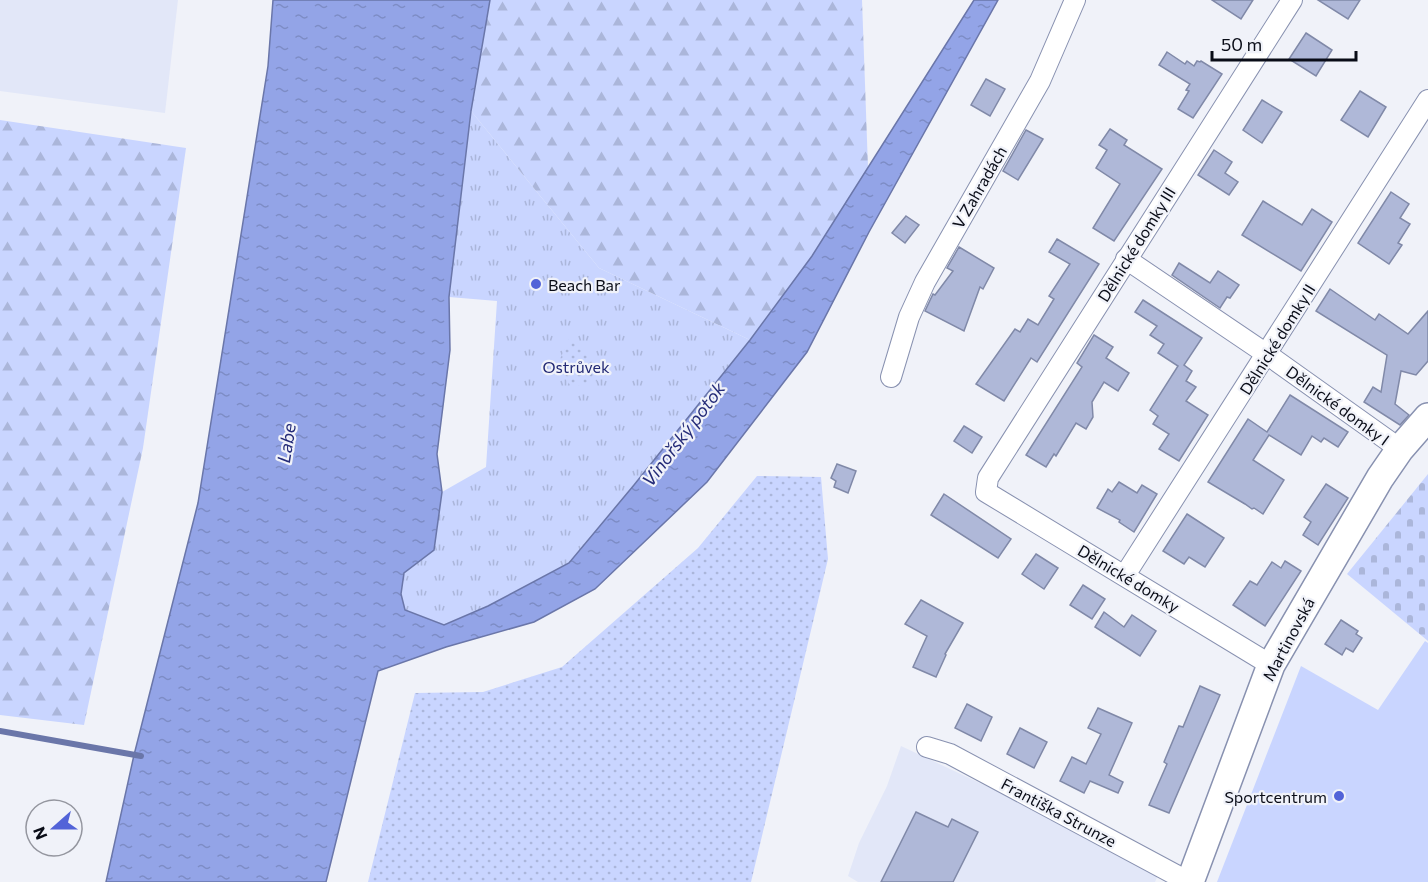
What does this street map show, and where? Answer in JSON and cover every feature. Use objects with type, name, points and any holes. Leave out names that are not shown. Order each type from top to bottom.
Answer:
[{"type":"street","name":"V Zahradách","points":[[891,377],[909,317],[925,282],[1040,81],[1074,0]]},
{"type":"street","name":"Dělnické domky III","points":[[986,492],[988,478],[1292,0]]},
{"type":"street","name":"Dělnické domky II","points":[[1125,576],[1428,100]]},
{"type":"street","name":"Dělnické domky I","points":[[1126,259],[1268,354],[1400,449]]},
{"type":"street","name":"Martinovská","points":[[1190,882],[1271,665],[1380,478],[1400,449],[1428,417]]},
{"type":"street","name":"Dělnické domky","points":[[986,492],[1271,665]]},
{"type":"street","name":"Františka Strunze","points":[[927,747],[950,754],[1190,882]]},
{"type":"shaded area","points":[[0,0],[178,0],[165,113],[0,91]]},
{"type":"shaded area","points":[[901,746],[999,792],[1159,873],[1155,882],[858,882],[848,876],[859,843],[887,786]]},
{"type":"green space","points":[[490,0],[862,0],[868,168],[812,256],[750,340],[599,268],[471,111]]},
{"type":"green space","points":[[471,111],[599,268],[750,340],[569,563],[488,606],[444,625],[405,610],[401,594],[404,573],[434,550],[442,492],[486,467],[497,301],[449,297]]},
{"type":"green space","points":[[0,120],[186,148],[143,448],[84,725],[0,715]]},
{"type":"green space","name":"Ostrůvek","points":[[570,337],[595,362],[597,381],[572,387],[556,368]]},
{"type":"green space","points":[[1428,474],[1428,641],[1347,574]]},
{"type":"green space","points":[[757,476],[821,477],[828,559],[751,882],[368,882],[415,693],[483,692],[562,667],[698,548]]},
{"type":"green space","name":"Sportcentrum","points":[[1425,641],[1428,643],[1428,882],[1217,882],[1301,666],[1378,710]]},
{"type":"water","points":[[273,0],[490,0],[471,111],[449,297],[450,350],[437,454],[442,492],[434,550],[404,573],[401,594],[405,610],[444,625],[488,606],[569,563],[750,340],[812,256],[974,0],[998,0],[869,232],[807,352],[707,482],[595,589],[534,622],[446,647],[378,671],[326,882],[106,882],[134,755],[198,503],[268,66]]},
{"type":"building","points":[[1212,0],[1253,0],[1241,19]]},
{"type":"building","points":[[1318,0],[1360,0],[1348,19]]},
{"type":"building","points":[[1306,33],[1332,50],[1316,76],[1289,59]]},
{"type":"building","points":[[1167,52],[1185,64],[1187,61],[1194,66],[1197,61],[1201,61],[1222,74],[1193,118],[1178,109],[1189,91],[1186,90],[1190,84],[1159,65]]},
{"type":"building","points":[[986,79],[1005,89],[990,116],[971,105]]},
{"type":"building","points":[[1360,91],[1386,107],[1368,137],[1341,120]]},
{"type":"building","points":[[1262,100],[1282,112],[1262,143],[1243,130]]},
{"type":"building","points":[[1110,129],[1127,140],[1124,145],[1162,169],[1114,241],[1093,228],[1120,184],[1096,168],[1107,150],[1099,145]]},
{"type":"building","points":[[1026,130],[1043,139],[1018,180],[1003,171]]},
{"type":"building","points":[[1214,150],[1232,162],[1225,173],[1238,182],[1229,195],[1198,175]]},
{"type":"building","points":[[1391,192],[1409,204],[1400,218],[1410,224],[1398,243],[1402,245],[1389,264],[1358,243]]},
{"type":"building","points":[[1263,201],[1302,225],[1312,209],[1332,222],[1301,271],[1242,235]]},
{"type":"building","points":[[906,216],[919,225],[905,243],[892,233]]},
{"type":"building","points":[[1057,239],[1099,264],[1037,362],[1031,358],[1004,401],[976,384],[1015,329],[1020,332],[1028,319],[1038,325],[1054,299],[1049,296],[1070,264],[1049,252]]},
{"type":"building","points":[[959,247],[994,268],[983,289],[980,287],[964,331],[925,311],[933,294],[935,295],[953,271],[947,268]]},
{"type":"building","points":[[1179,263],[1210,283],[1218,271],[1239,285],[1220,308],[1172,275]]},
{"type":"building","points":[[1330,289],[1375,320],[1379,314],[1408,334],[1428,311],[1428,361],[1416,375],[1401,371],[1395,404],[1409,415],[1400,425],[1364,402],[1373,387],[1381,392],[1387,355],[1316,311]]},
{"type":"building","points":[[1143,300],[1202,338],[1184,365],[1192,371],[1186,381],[1196,387],[1186,401],[1208,415],[1179,461],[1159,449],[1169,434],[1153,424],[1158,416],[1150,410],[1178,366],[1158,353],[1164,344],[1150,335],[1157,326],[1135,312]]},
{"type":"building","points":[[1094,335],[1113,347],[1106,358],[1129,373],[1118,391],[1104,382],[1092,402],[1093,417],[1086,429],[1076,423],[1056,456],[1054,454],[1046,467],[1026,455],[1082,367],[1077,363]]},
{"type":"building","points":[[1290,395],[1348,432],[1338,447],[1324,438],[1321,442],[1312,436],[1301,455],[1269,435],[1253,460],[1284,480],[1263,514],[1208,482],[1248,419],[1267,432]]},
{"type":"building","points":[[964,426],[982,437],[972,453],[954,441]]},
{"type":"building","points":[[837,464],[856,471],[848,493],[834,487],[836,481],[831,478]]},
{"type":"building","points":[[1119,482],[1137,493],[1142,485],[1157,494],[1134,532],[1119,522],[1120,520],[1097,508],[1108,489],[1112,492]]},
{"type":"building","points":[[1326,484],[1348,498],[1318,545],[1303,535],[1311,522],[1304,517]]},
{"type":"building","points":[[944,494],[1011,539],[998,558],[931,515]]},
{"type":"building","points":[[1187,514],[1224,538],[1205,567],[1189,557],[1184,564],[1163,551]]},
{"type":"building","points":[[1036,554],[1058,568],[1044,589],[1022,574]]},
{"type":"building","points":[[1285,561],[1301,571],[1265,626],[1233,605],[1250,581],[1257,585],[1272,562],[1281,568]]},
{"type":"building","points":[[1083,585],[1105,599],[1092,619],[1070,605]]},
{"type":"building","points":[[921,600],[963,623],[945,654],[936,677],[913,667],[927,636],[905,624]]},
{"type":"building","points":[[1104,612],[1124,627],[1132,615],[1156,631],[1140,656],[1095,627]]},
{"type":"building","points":[[1341,620],[1358,631],[1356,634],[1362,638],[1353,652],[1346,648],[1342,655],[1325,644]]},
{"type":"building","points":[[1200,686],[1220,695],[1169,813],[1149,805],[1167,764],[1164,762],[1179,726],[1183,727]]},
{"type":"building","points":[[967,704],[992,717],[981,741],[955,728]]},
{"type":"building","points":[[1098,708],[1132,723],[1109,775],[1123,782],[1118,793],[1090,781],[1084,793],[1060,781],[1072,757],[1086,764],[1101,734],[1088,728]]},
{"type":"building","points":[[1020,728],[1047,742],[1034,768],[1007,754]]},
{"type":"building","points":[[916,812],[948,827],[952,819],[978,832],[953,882],[881,882]]},
{"type":"waterway","points":[[0,731],[141,756]]},
{"type":"place","name":"Beach Bar","points":[[536,284]]},
{"type":"place","name":"Sportcentrum","points":[[1339,796]]},
{"type":"water label","name":"Vinořský potok","points":[[683,434]]},
{"type":"water label","name":"Labe","points":[[286,443]]}]
